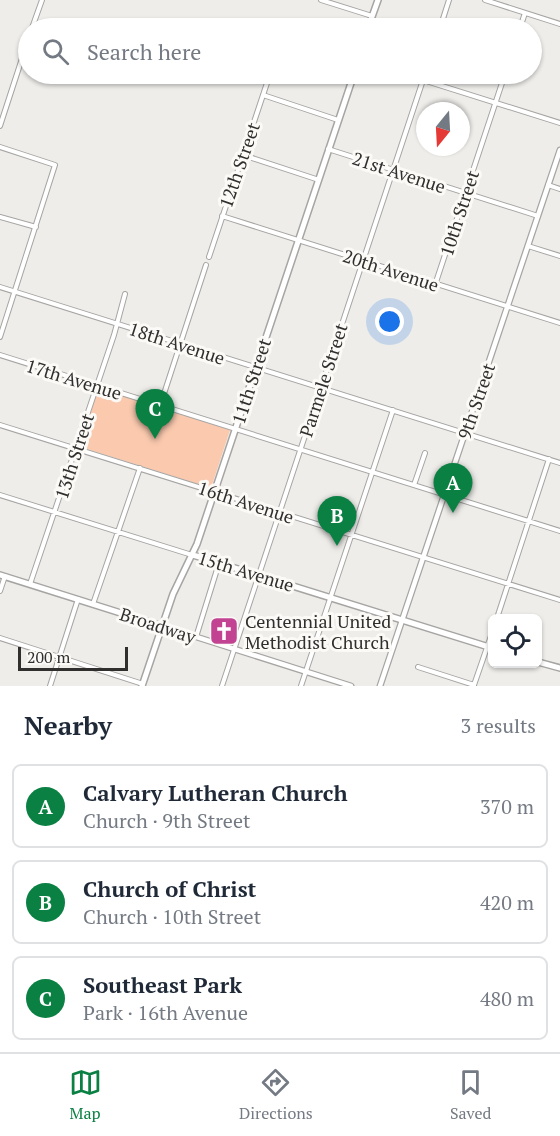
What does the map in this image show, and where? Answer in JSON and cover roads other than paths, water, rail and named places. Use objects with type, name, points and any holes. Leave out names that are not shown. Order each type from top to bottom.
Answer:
[{"type":"main road","points":[[372,16],[378,0]]},
{"type":"main road","name":"11th Street","points":[[142,685],[175,587],[193,555],[215,492],[351,84]]},
{"type":"main road","name":"15th Avenue","points":[[193,555],[488,647]]},
{"type":"main road","name":"Broadway","points":[[2,576],[162,626]]},
{"type":"main road","points":[[542,663],[560,668]]},
{"type":"street","points":[[36,18],[42,0]]},
{"type":"street","points":[[321,0],[372,16]]},
{"type":"street","points":[[443,18],[449,0]]},
{"type":"street","points":[[485,0],[541,18]]},
{"type":"street","points":[[523,18],[525,13]]},
{"type":"street","points":[[542,18],[560,24]]},
{"type":"street","points":[[0,126],[18,71]]},
{"type":"street","name":"12th Street","points":[[209,257],[267,84]]},
{"type":"street","name":"Parmele Street","points":[[222,686],[422,84]]},
{"type":"street","points":[[436,84],[560,123]]},
{"type":"street","name":"10th Street","points":[[435,285],[502,84]]},
{"type":"street","points":[[264,95],[338,120]]},
{"type":"street","points":[[0,147],[55,165],[0,337]]},
{"type":"street","name":"21st Avenue","points":[[328,149],[538,216]]},
{"type":"street","name":"9th Street","points":[[380,686],[560,150]]},
{"type":"street","points":[[243,155],[319,180]]},
{"type":"street","points":[[548,186],[560,189]]},
{"type":"street","name":"20th Avenue","points":[[222,216],[298,242],[560,323]]},
{"type":"street","points":[[0,217],[36,227]]},
{"type":"street","points":[[528,246],[560,256]]},
{"type":"street","points":[[160,406],[206,265]]},
{"type":"street","name":"18th Avenue","points":[[0,287],[560,463]]},
{"type":"street","name":"13th Street","points":[[30,584],[118,324],[125,294]]},
{"type":"street","name":"17th Avenue","points":[[0,356],[560,531]]},
{"type":"street","points":[[301,686],[393,410]]},
{"type":"street","name":"16th Avenue","points":[[0,425],[560,600]]},
{"type":"street","points":[[414,485],[425,453]]},
{"type":"street","points":[[498,614],[549,459]]},
{"type":"street","points":[[93,604],[140,468]]},
{"type":"street","name":"15th Avenue","points":[[0,495],[193,555]]},
{"type":"street","points":[[196,637],[219,563]]},
{"type":"street","points":[[0,591],[2,576]]},
{"type":"street","points":[[50,686],[78,599]]},
{"type":"street","name":"Broadway","points":[[162,626],[351,686]]},
{"type":"street","points":[[0,638],[142,685]]},
{"type":"street","points":[[418,667],[474,685],[488,653]]},
{"type":"place","name":"Southeast Park","points":[[155,439]]},
{"type":"place","name":"Calvary Lutheran Church","points":[[453,513]]},
{"type":"place","name":"Church of Christ","points":[[337,546]]},
{"type":"place","name":"Centennial United Methodist Church","points":[[224,631]]}]
